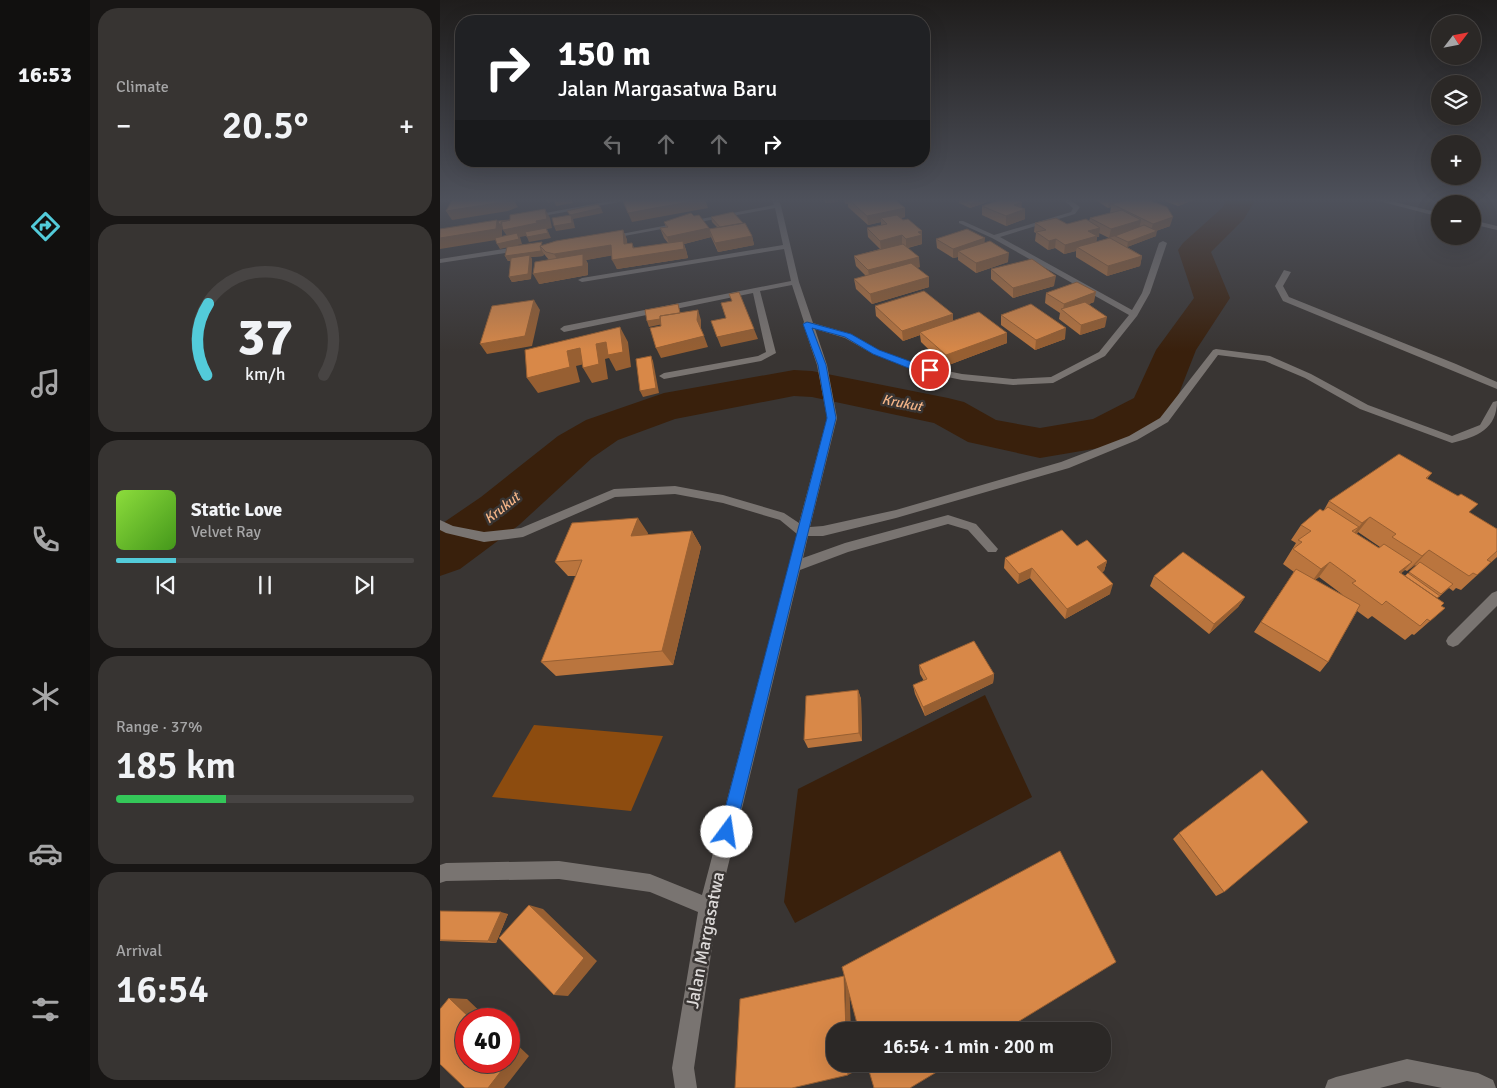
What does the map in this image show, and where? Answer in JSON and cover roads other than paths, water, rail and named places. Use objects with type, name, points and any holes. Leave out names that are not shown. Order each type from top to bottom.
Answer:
[{"type":"street","points":[[440,261],[512,250]]},
{"type":"street","points":[[582,280],[764,250]]},
{"type":"street","name":"Jalan Margasatwa","points":[[686,1088],[683,1068],[708,907],[832,418],[822,365],[807,324],[788,250]]},
{"type":"street","points":[[1016,250],[1134,314]]},
{"type":"street","points":[[807,324],[848,336],[876,352],[914,367],[962,377],[1013,382],[1053,380],[1102,354],[1134,314],[1146,293],[1161,250]]},
{"type":"street","points":[[1287,272],[1280,286],[1286,298],[1444,362],[1497,386]]},
{"type":"street","points":[[564,329],[795,282]]},
{"type":"street","points":[[664,376],[762,358],[771,353],[756,290]]},
{"type":"street","points":[[445,528],[484,538],[522,532],[614,493],[675,490],[724,499],[784,517],[802,532],[823,531],[896,514],[1065,464],[1134,438],[1164,420],[1216,352],[1267,358],[1308,376],[1364,407],[1452,440],[1484,426],[1497,404]]},
{"type":"street","points":[[794,566],[845,548],[948,520],[972,526],[992,549]]},
{"type":"street","points":[[1453,641],[1497,597]]},
{"type":"street","points":[[440,874],[446,872],[559,870],[650,883],[708,907]]},
{"type":"street","points":[[1336,1088],[1407,1070],[1478,1084],[1485,1088]]},
{"type":"waterway","name":"Krukut","points":[[440,554],[500,511],[575,447],[602,430],[664,407],[794,383],[812,384],[948,412],[984,432],[1040,443],[1105,432],[1152,406],[1176,350],[1212,298],[1194,250]]}]
